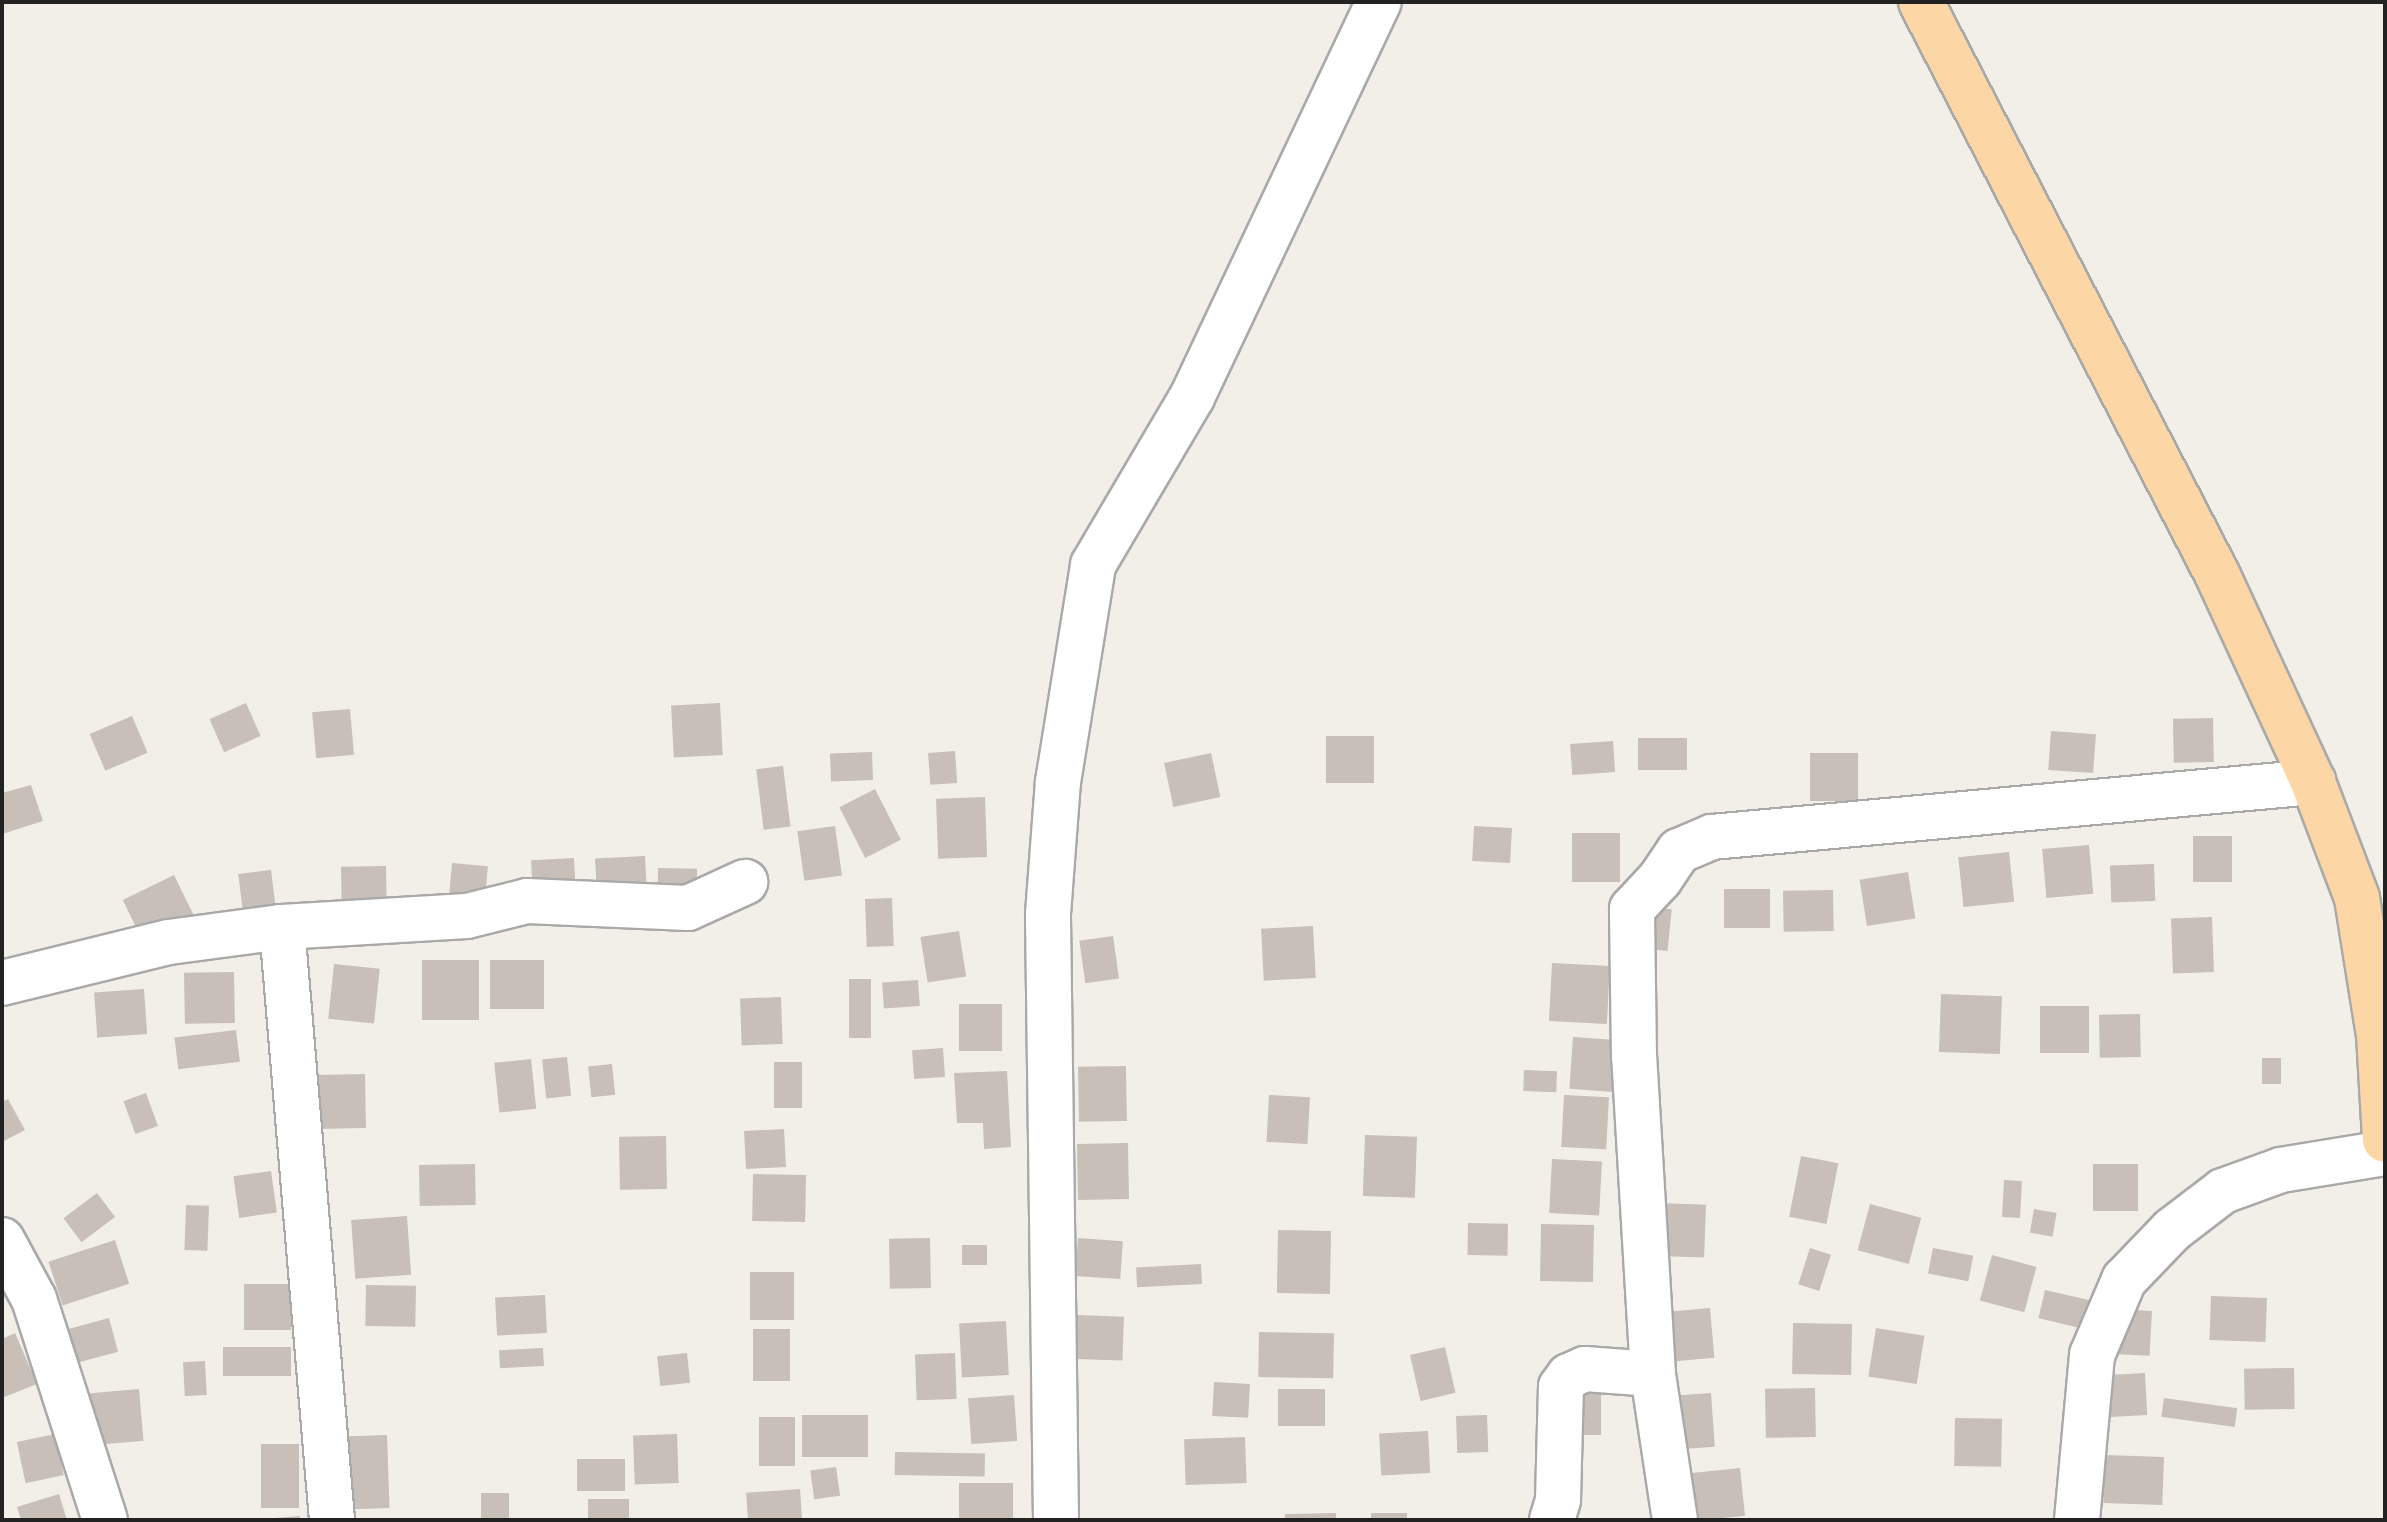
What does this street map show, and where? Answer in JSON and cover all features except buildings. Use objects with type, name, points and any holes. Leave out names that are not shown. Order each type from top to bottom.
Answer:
[{"type":"main road","points":[[1921,2],[2218,576],[2313,782],[2357,898],[2382,1033],[2385,1140]]},
{"type":"street","points":[[1056,1520],[1048,914],[1058,782],[1093,565],[1192,397],[1379,2]]},
{"type":"street","points":[[1675,1520],[1653,1374],[1634,1057],[1632,909],[1660,879],[1679,851],[1712,837],[2313,782]]},
{"type":"street","points":[[2,983],[169,942],[282,927],[467,916],[527,901],[688,908],[745,882]]},
{"type":"street","points":[[282,927],[332,1520]]},
{"type":"street","points":[[2077,1520],[2092,1355],[2124,1280],[2172,1230],[2223,1191],[2281,1170],[2385,1153]]},
{"type":"street","points":[[2,1240],[34,1299],[105,1520]]},
{"type":"street","points":[[1552,1520],[1558,1500],[1561,1387],[1569,1376],[1585,1369],[1653,1374]]}]
